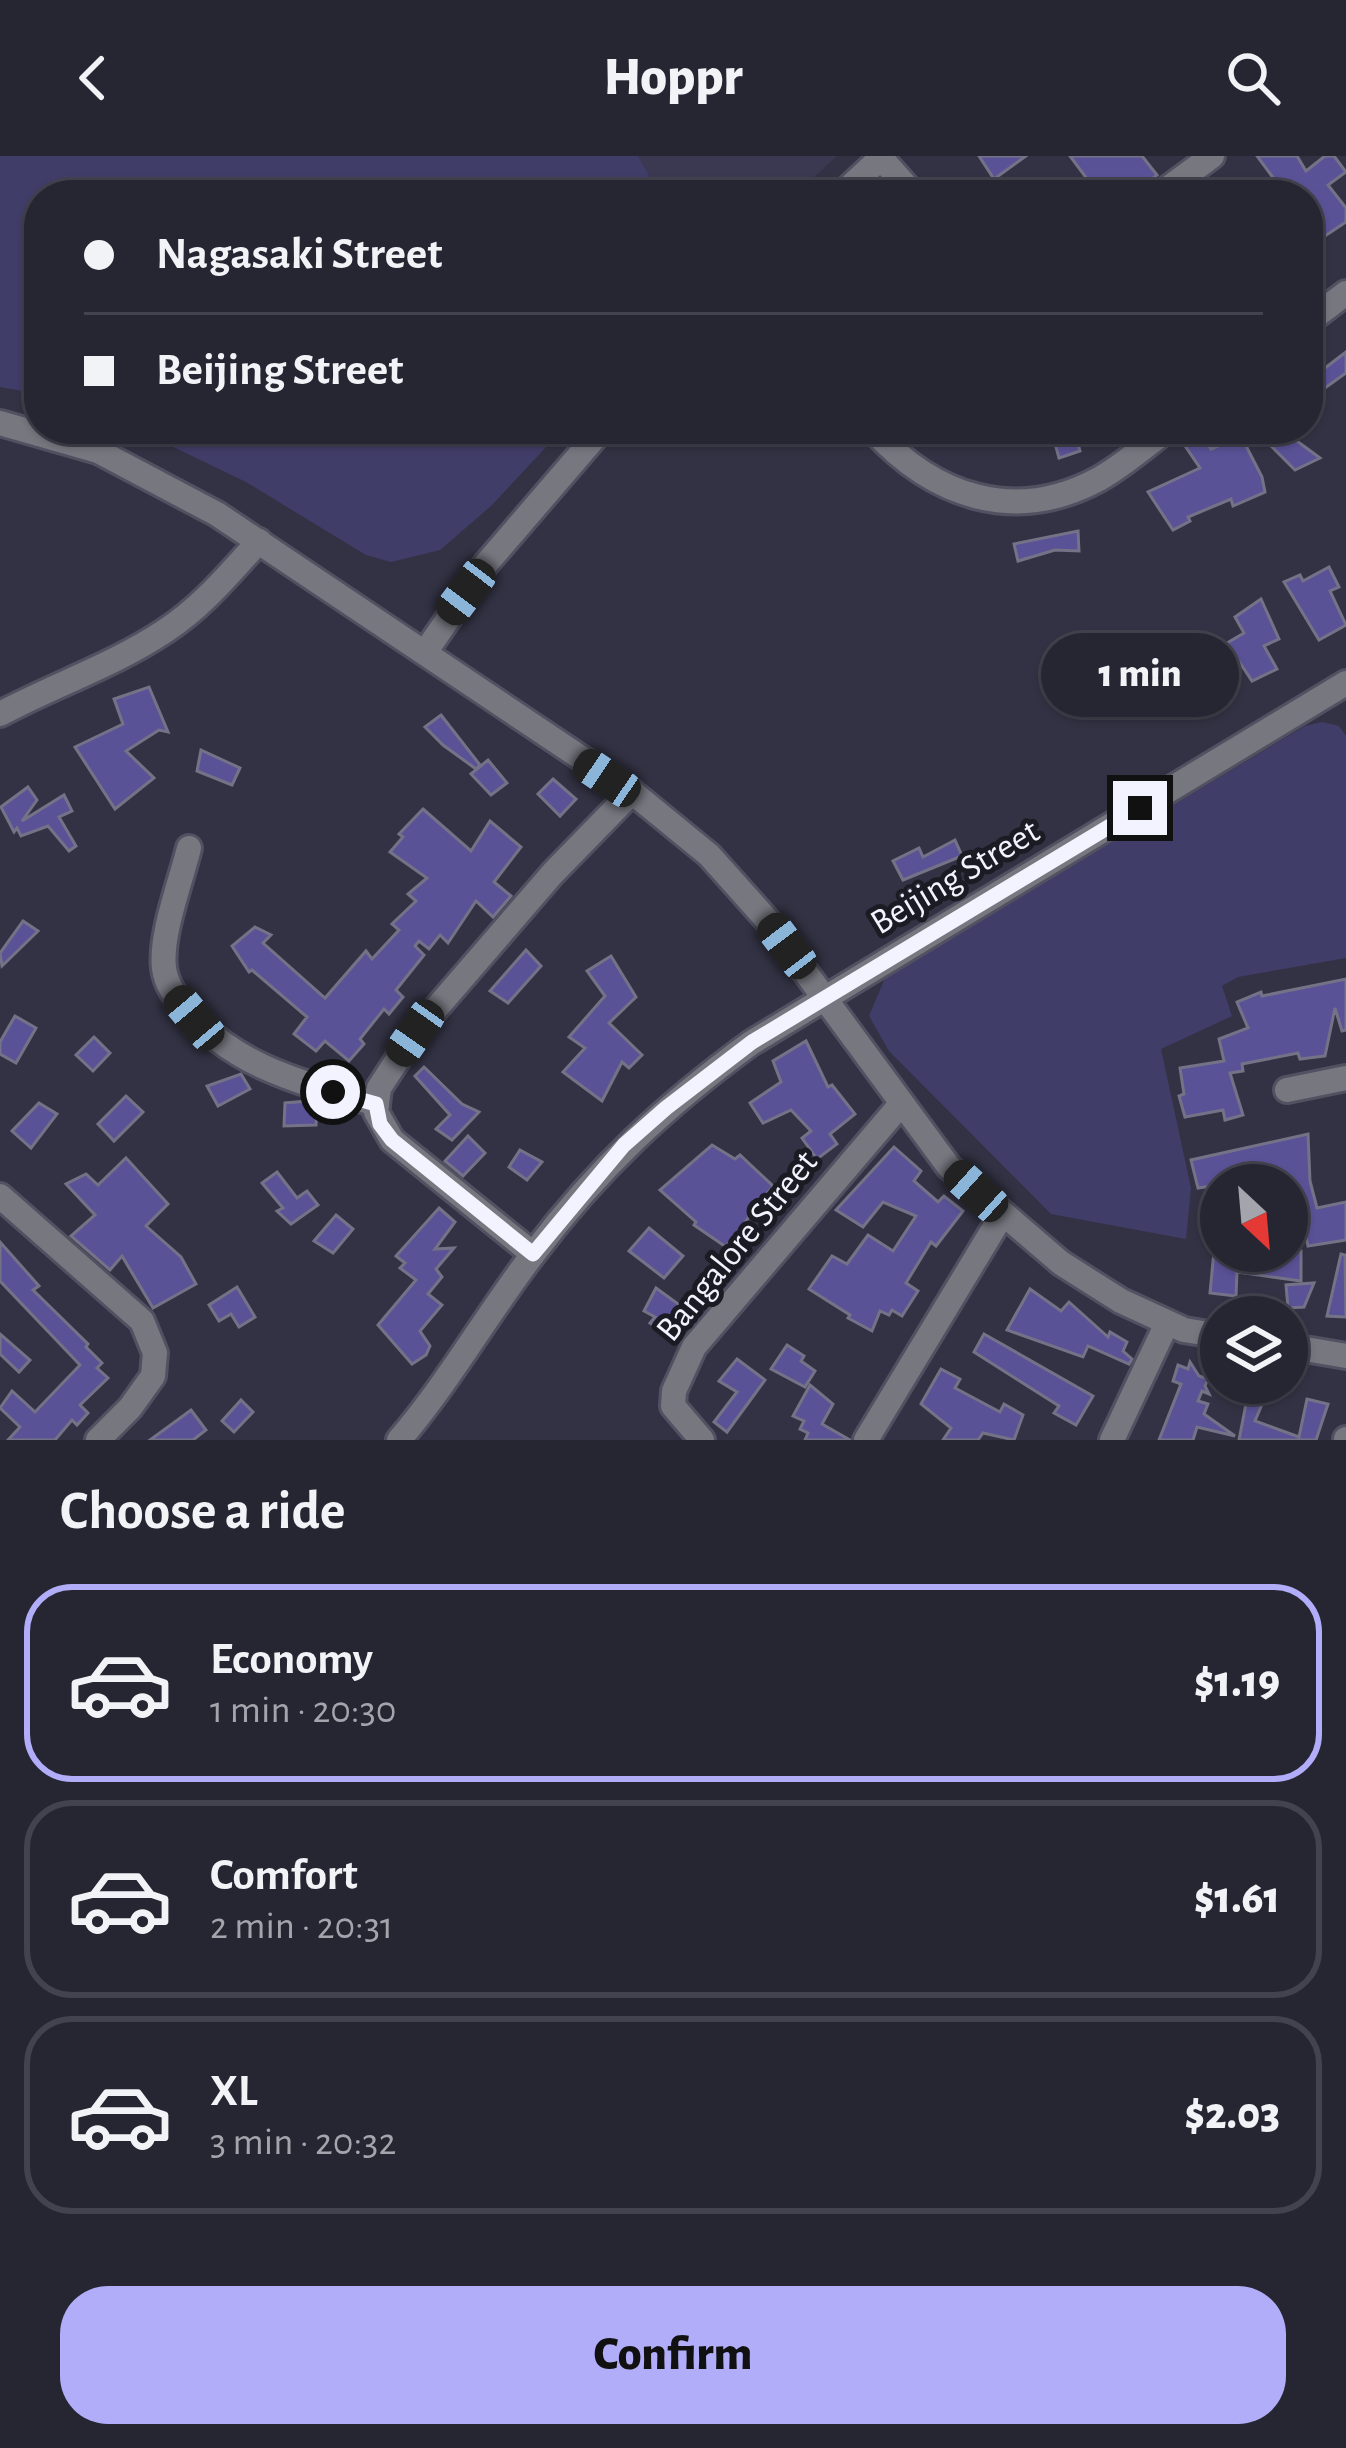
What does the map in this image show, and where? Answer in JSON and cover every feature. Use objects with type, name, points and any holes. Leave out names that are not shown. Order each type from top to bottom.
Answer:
[{"type":"street","points":[[1180,180],[1213,156]]},
{"type":"street","points":[[857,180],[882,157],[901,180]]},
{"type":"street","points":[[74,444],[98,451],[217,514],[632,792],[709,854],[767,920],[949,1167],[1061,1263],[1167,1324],[1200,1331]]},
{"type":"street","points":[[426,651],[486,564],[589,444]]},
{"type":"street","points":[[886,444],[925,478],[967,494],[1006,501],[1060,496],[1094,481],[1147,444]]},
{"type":"street","points":[[0,714],[166,631],[203,602],[259,542]]},
{"type":"street","name":"Beijing Street","points":[[399,1440],[533,1254],[603,1169],[666,1108],[752,1042],[1342,693]]},
{"type":"street","points":[[533,1254],[392,1140],[380,1124],[376,1104],[388,1070],[415,1033],[553,873],[632,792]]},
{"type":"street","points":[[188,848],[166,944],[164,967],[171,991],[204,1028],[246,1059],[289,1080],[376,1104]]},
{"type":"street","points":[[1287,1090],[1346,1078]]},
{"type":"street","name":"Bangalore Street","points":[[702,1440],[673,1406],[674,1391],[694,1347],[901,1104]]},
{"type":"street","points":[[0,1196],[142,1322],[155,1353],[152,1376],[130,1408],[98,1440]]},
{"type":"street","points":[[866,1440],[1002,1214]]},
{"type":"street","points":[[1112,1440],[1167,1324]]},
{"type":"street","points":[[1308,1350],[1346,1356]]},
{"type":"shaded area","points":[[0,156],[638,156],[652,180],[24,180],[24,391],[0,387]]},
{"type":"shaded area","points":[[638,156],[837,156],[811,180],[652,180]]},
{"type":"shaded area","points":[[167,444],[549,444],[491,506],[440,550],[391,562],[366,555],[246,482]]},
{"type":"shaded area","points":[[1322,722],[1339,726],[1346,736],[1346,958],[1238,977],[1222,986],[1232,1016],[1161,1049],[1191,1188],[1186,1239],[1051,1214],[889,1051],[869,1016],[885,978],[1305,726]]},
{"type":"building","points":[[979,156],[1026,156],[994,179]]},
{"type":"building","points":[[1070,156],[1142,156],[1157,175],[1151,180],[1088,180]]},
{"type":"building","points":[[1257,156],[1297,156],[1306,171],[1325,156],[1334,156],[1346,172],[1328,185],[1346,208],[1346,222],[1323,233],[1323,180],[1275,180]]},
{"type":"building","points":[[1346,352],[1346,373],[1323,389],[1323,370]]},
{"type":"building","points":[[1055,444],[1078,444],[1080,451],[1059,458]]},
{"type":"building","points":[[1184,444],[1208,444],[1211,449],[1245,444],[1265,492],[1233,506],[1231,499],[1188,517],[1190,521],[1173,530],[1148,492],[1200,468]]},
{"type":"building","points":[[1301,444],[1320,458],[1295,470],[1270,445]]},
{"type":"building","points":[[1078,531],[1079,551],[1055,550],[1018,561],[1014,544]]},
{"type":"building","points":[[1329,567],[1339,587],[1330,591],[1346,625],[1319,640],[1284,582],[1300,575],[1303,581]]},
{"type":"building","points":[[1261,599],[1279,639],[1264,646],[1277,669],[1252,681],[1227,643],[1244,633],[1235,617]]},
{"type":"building","points":[[149,687],[168,732],[159,730],[126,751],[154,778],[115,809],[75,747],[123,724],[114,699]]},
{"type":"building","points":[[441,715],[480,765],[476,769],[425,727]]},
{"type":"building","points":[[201,750],[240,768],[232,785],[197,771]]},
{"type":"building","points":[[488,760],[507,783],[491,795],[471,774]]},
{"type":"building","points":[[553,779],[576,799],[560,816],[538,794]]},
{"type":"building","points":[[28,787],[37,800],[22,821],[64,795],[72,811],[59,817],[76,846],[69,851],[48,826],[21,836],[17,828],[14,832],[1,807]]},
{"type":"building","points":[[423,809],[471,851],[490,821],[521,847],[494,882],[511,896],[493,917],[476,901],[448,943],[440,935],[429,949],[419,941],[415,946],[424,955],[396,990],[403,997],[389,1014],[384,1009],[349,1061],[325,1041],[316,1051],[294,1034],[307,1017],[249,972],[232,946],[255,927],[271,935],[263,943],[325,998],[366,951],[372,959],[399,930],[392,924],[416,901],[408,894],[427,878],[390,852],[403,837],[399,834]]},
{"type":"building","points":[[955,840],[962,856],[903,880],[893,861],[919,848],[923,857]]},
{"type":"building","points":[[23,921],[38,931],[2,966],[0,953]]},
{"type":"building","points":[[526,950],[541,966],[508,1003],[490,991]]},
{"type":"building","points":[[611,956],[636,997],[609,1023],[642,1055],[629,1068],[622,1062],[602,1101],[563,1072],[585,1048],[569,1037],[605,996],[587,971]]},
{"type":"building","points":[[1346,979],[1346,1030],[1342,1031],[1335,1008],[1325,1056],[1300,1059],[1298,1053],[1242,1064],[1243,1071],[1230,1073],[1243,1115],[1225,1120],[1223,1110],[1185,1117],[1179,1096],[1184,1094],[1180,1068],[1224,1061],[1219,1039],[1248,1028],[1237,1002],[1261,992],[1262,996]]},
{"type":"building","points":[[15,1016],[36,1028],[16,1063],[0,1054],[0,1042]]},
{"type":"building","points":[[94,1037],[110,1053],[93,1071],[76,1055]]},
{"type":"building","points":[[806,1041],[828,1087],[832,1085],[855,1114],[830,1134],[837,1144],[817,1159],[802,1138],[811,1131],[791,1110],[763,1123],[750,1103],[781,1082],[773,1061]]},
{"type":"building","points":[[424,1067],[462,1104],[479,1112],[452,1140],[436,1129],[450,1115],[415,1076]]},
{"type":"building","points":[[241,1074],[250,1089],[218,1106],[207,1086]]},
{"type":"building","points":[[126,1096],[143,1112],[114,1141],[98,1124]]},
{"type":"building","points":[[39,1103],[57,1114],[31,1148],[12,1131]]},
{"type":"building","points":[[285,1103],[317,1104],[316,1125],[284,1126]]},
{"type":"building","points":[[1308,1134],[1310,1181],[1317,1208],[1346,1202],[1346,1240],[1308,1246],[1308,1164],[1200,1164],[1198,1188],[1191,1160]]},
{"type":"building","points":[[468,1136],[485,1153],[463,1176],[445,1161]]},
{"type":"building","points":[[712,1145],[735,1159],[740,1155],[773,1186],[726,1247],[694,1225],[660,1190]]},
{"type":"building","points":[[894,1147],[921,1171],[914,1181],[938,1202],[944,1196],[963,1211],[936,1246],[931,1242],[906,1283],[918,1291],[902,1316],[892,1310],[889,1315],[880,1311],[872,1331],[809,1289],[832,1256],[847,1264],[868,1235],[893,1251],[916,1216],[883,1202],[863,1227],[836,1210]]},
{"type":"building","points":[[520,1150],[542,1162],[527,1180],[509,1167]]},
{"type":"building","points":[[126,1158],[168,1204],[146,1226],[181,1257],[196,1284],[153,1308],[122,1256],[110,1270],[71,1236],[95,1215],[66,1184],[86,1174],[98,1185]]},
{"type":"building","points":[[277,1172],[297,1198],[307,1191],[318,1205],[291,1224],[277,1211],[283,1208],[262,1183]]},
{"type":"building","points":[[439,1208],[455,1222],[435,1249],[454,1248],[436,1269],[442,1277],[428,1294],[442,1305],[420,1331],[430,1346],[412,1364],[378,1325],[416,1280],[400,1268],[405,1263],[396,1256]]},
{"type":"building","points":[[336,1215],[353,1229],[333,1253],[314,1241]]},
{"type":"building","points":[[649,1228],[683,1256],[664,1278],[629,1251]]},
{"type":"building","points":[[0,1242],[39,1286],[33,1290],[88,1344],[102,1363],[97,1368],[108,1378],[80,1405],[88,1413],[77,1425],[72,1420],[55,1440],[8,1440],[20,1427],[0,1408],[12,1391],[35,1412],[80,1365],[0,1281]]},
{"type":"building","points":[[1341,1254],[1345,1255],[1346,1317],[1327,1316]]},
{"type":"building","points":[[1212,1272],[1237,1272],[1236,1296],[1210,1293]]},
{"type":"building","points":[[1237,1272],[1301,1272],[1301,1281]]},
{"type":"building","points":[[1314,1283],[1308,1297],[1287,1296],[1286,1285]]},
{"type":"building","points":[[237,1287],[255,1317],[239,1327],[231,1314],[219,1321],[209,1305]]},
{"type":"building","points":[[656,1288],[685,1309],[667,1333],[650,1323],[655,1317],[644,1311]]},
{"type":"building","points":[[1030,1289],[1061,1311],[1069,1302],[1108,1337],[1110,1332],[1127,1342],[1123,1351],[1132,1359],[1129,1364],[1088,1346],[1083,1357],[1007,1330]]},
{"type":"building","points":[[0,1334],[30,1360],[19,1372],[0,1354]]},
{"type":"building","points":[[984,1334],[1093,1396],[1076,1425],[1054,1413],[1059,1406],[974,1352]]},
{"type":"building","points":[[787,1345],[815,1371],[805,1387],[771,1369]]},
{"type":"building","points":[[737,1359],[765,1380],[727,1432],[714,1422],[737,1392],[719,1381]]},
{"type":"building","points":[[1190,1362],[1200,1376],[1198,1401],[1208,1404],[1204,1414],[1235,1436],[1197,1427],[1193,1440],[1159,1440],[1181,1384],[1173,1381],[1178,1365],[1188,1369]]},
{"type":"building","points":[[941,1369],[960,1379],[955,1388],[1000,1412],[1004,1404],[1023,1415],[1014,1440],[983,1433],[978,1440],[943,1440],[951,1428],[921,1404]]},
{"type":"building","points":[[810,1385],[833,1404],[822,1424],[850,1440],[805,1440],[808,1433],[800,1429],[804,1421],[793,1416]]},
{"type":"building","points":[[1308,1399],[1328,1404],[1316,1440],[1239,1440],[1246,1404],[1262,1404],[1255,1421],[1299,1437]]},
{"type":"building","points":[[241,1400],[253,1412],[234,1432],[222,1421]]},
{"type":"building","points":[[191,1410],[206,1430],[193,1440],[150,1440]]},
{"type":"route","points":[[333,1092],[376,1104],[380,1124],[392,1140],[533,1254],[624,1145],[752,1042],[1140,808]]}]
